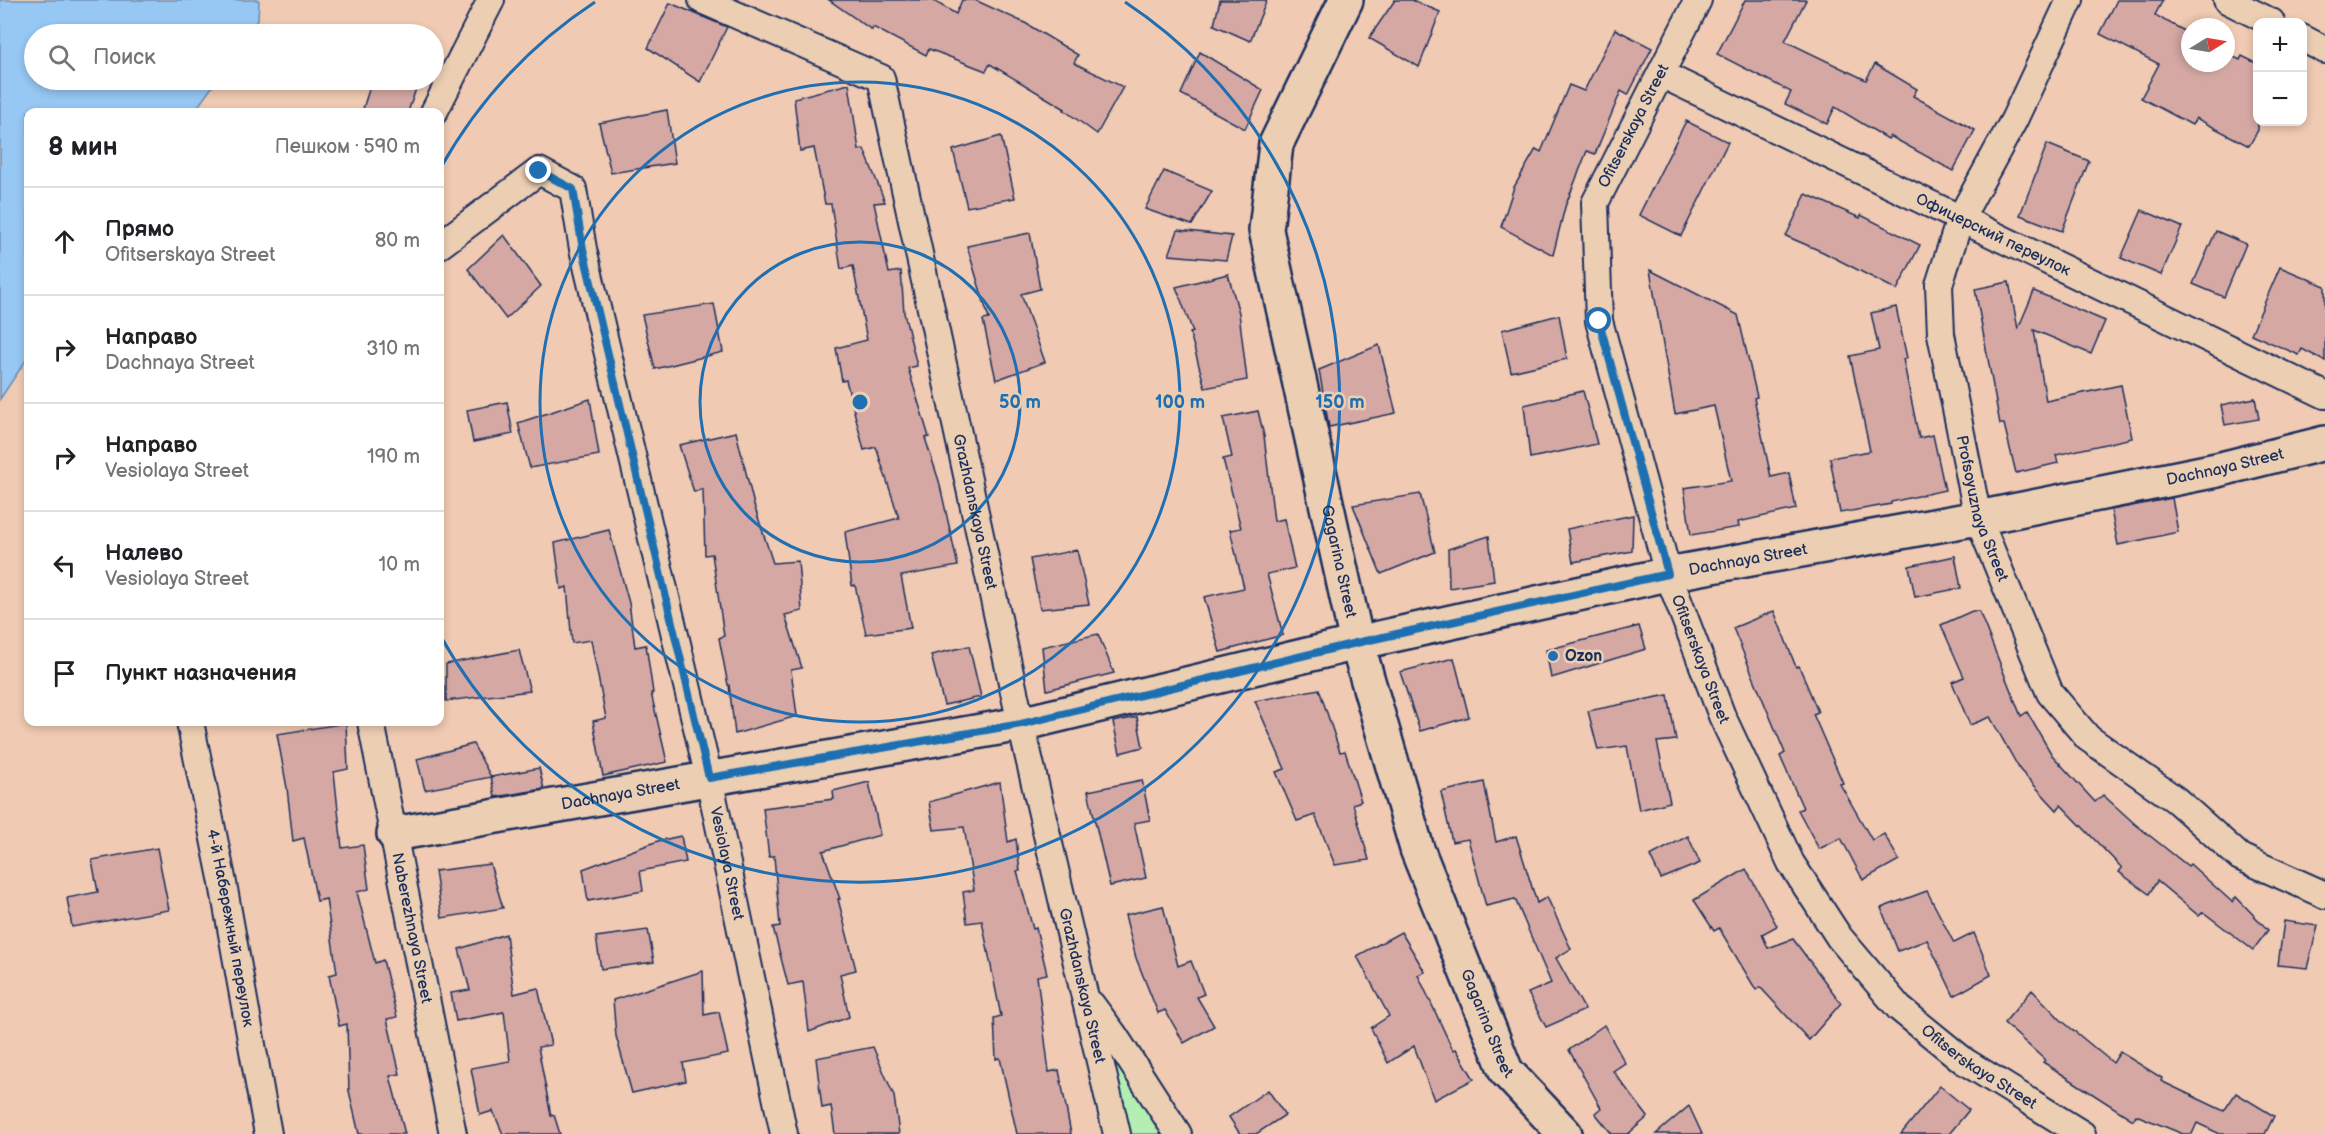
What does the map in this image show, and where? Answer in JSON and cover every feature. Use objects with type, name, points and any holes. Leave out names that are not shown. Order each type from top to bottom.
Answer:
[{"type":"main road","name":"Gagarina Street","points":[[1346,0],[1276,144],[1266,230],[1356,643],[1417,849],[1506,1071],[1565,1134]]},
{"type":"main road","name":"Dachnaya Street","points":[[394,834],[1021,724],[1356,643],[1668,574],[1978,518],[2217,470],[2325,443]]},
{"type":"street","points":[[436,108],[490,0]]},
{"type":"street","name":"Grazhdanskaya Street","points":[[702,0],[881,78],[1021,724],[1117,1134]]},
{"type":"street","name":"Ofitserskaya Street","points":[[1698,0],[1595,202],[1599,321],[1668,574],[1722,716],[1791,863],[1839,937],[1899,1008],[1964,1061],[2082,1134]]},
{"type":"street","name":"Profsoyuznaya Street","points":[[2070,0],[2014,120],[1960,219],[1939,285],[1941,334],[1978,518],[2050,693],[2088,738],[2176,800],[2240,857],[2325,895]]},
{"type":"street","points":[[2227,0],[2263,18]]},
{"type":"street","points":[[2307,41],[2325,50]]},
{"type":"street","name":"Офицерский переулок","points":[[1661,74],[2325,395]]},
{"type":"street","name":"Vesiolaya Street","points":[[444,242],[539,171],[573,189],[583,249],[709,778],[784,1134]]},
{"type":"street","name":"4-й Набережный переулок","points":[[191,726],[222,878],[268,1134]]},
{"type":"street","name":"Naberezhnaya Street","points":[[372,726],[453,1134]]},
{"type":"street","points":[[1085,997],[1114,1035],[1178,1134]]},
{"type":"green space","points":[[1107,1036],[1173,1134],[1128,1134]]},
{"type":"water","points":[[0,0],[259,0],[258,19],[254,24],[24,24],[24,90],[210,90],[197,108],[24,108],[24,363],[0,399]]},
{"type":"building","points":[[829,0],[932,0],[956,14],[962,0],[975,0],[1025,23],[1078,55],[1074,63],[1123,87],[1097,134],[1065,109],[990,64],[986,71],[929,49],[926,55],[873,27],[872,30]]},
{"type":"building","points":[[1220,0],[1267,0],[1250,41],[1214,25]]},
{"type":"building","points":[[1395,0],[1412,0],[1440,12],[1419,67],[1369,38]]},
{"type":"building","points":[[1745,0],[1806,0],[1785,41],[1866,80],[1875,64],[1917,89],[1913,96],[1975,130],[1953,171],[1890,136],[1888,139],[1835,107],[1827,124],[1785,104],[1791,92],[1717,54]]},
{"type":"building","points":[[2117,0],[2163,0],[2155,15],[2181,29],[2181,72],[2235,72],[2235,58],[2240,60],[2242,56],[2253,62],[2253,126],[2258,126],[2258,130],[2249,146],[2196,118],[2192,125],[2141,98],[2159,64],[2100,34]]},
{"type":"building","points":[[670,3],[727,27],[700,82],[648,48]]},
{"type":"building","points":[[1615,29],[1652,48],[1628,95],[1621,91],[1595,154],[1587,151],[1565,207],[1553,255],[1501,227],[1514,187],[1536,149],[1541,152],[1569,85],[1584,91]]},
{"type":"building","points":[[1200,52],[1263,90],[1245,129],[1181,94]]},
{"type":"building","points":[[849,84],[859,150],[864,149],[885,202],[874,203],[889,273],[901,271],[904,313],[917,366],[908,368],[929,437],[925,438],[939,481],[958,566],[901,576],[911,628],[866,634],[855,585],[852,586],[845,532],[899,518],[876,447],[864,450],[846,380],[842,381],[836,348],[867,340],[853,266],[841,269],[831,204],[825,204],[814,148],[800,151],[794,98]]},
{"type":"building","points":[[369,90],[416,90],[409,108],[363,108]]},
{"type":"building","points":[[667,110],[675,163],[611,173],[599,123]]},
{"type":"building","points":[[1686,121],[1728,142],[1681,236],[1639,215]]},
{"type":"building","points":[[1001,136],[1015,198],[967,207],[953,150]]},
{"type":"building","points":[[2047,144],[2089,161],[2062,231],[2020,215]]},
{"type":"building","points":[[1164,171],[1212,191],[1192,225],[1145,209]]},
{"type":"building","points":[[1806,194],[1860,218],[1861,215],[1920,245],[1897,290],[1786,236]]},
{"type":"building","points":[[2142,210],[2182,227],[2161,275],[2121,258]]},
{"type":"building","points":[[1178,230],[1232,236],[1226,260],[1169,255]]},
{"type":"building","points":[[2216,231],[2246,244],[2224,297],[2193,284]]},
{"type":"building","points":[[1030,233],[1040,289],[1021,294],[1045,362],[996,380],[983,320],[989,319],[967,246]]},
{"type":"building","points":[[504,235],[541,286],[506,319],[468,269]]},
{"type":"building","points":[[2280,267],[2325,286],[2325,361],[2302,349],[2299,355],[2251,334]]},
{"type":"building","points":[[1650,270],[1738,315],[1757,397],[1754,398],[1771,477],[1789,473],[1796,509],[1738,522],[1739,527],[1691,535],[1684,488],[1731,481],[1714,406],[1675,414]]},
{"type":"building","points":[[1228,274],[1239,313],[1247,380],[1205,388],[1190,333],[1193,332],[1176,287]]},
{"type":"building","points":[[2009,282],[2018,329],[2034,291],[2105,321],[2091,354],[2034,330],[2046,401],[2121,385],[2132,438],[2056,455],[2058,463],[2016,473],[2004,424],[2000,424],[1975,289]]},
{"type":"building","points":[[714,304],[723,352],[655,369],[642,315]]},
{"type":"building","points":[[1896,307],[1907,358],[1903,359],[1919,438],[1933,435],[1945,490],[1891,502],[1891,504],[1840,513],[1830,458],[1870,451],[1850,356],[1879,350],[1871,313]]},
{"type":"building","points":[[1559,315],[1567,359],[1511,372],[1502,330]]},
{"type":"building","points":[[1379,345],[1396,413],[1329,427],[1319,370]]},
{"type":"building","points":[[1583,391],[1597,444],[1530,458],[1524,405]]},
{"type":"building","points":[[2255,398],[2259,419],[2225,425],[2221,405]]},
{"type":"building","points":[[590,399],[599,455],[530,468],[518,423]]},
{"type":"building","points":[[507,402],[513,434],[473,442],[467,410]]},
{"type":"building","points":[[1258,411],[1264,436],[1274,521],[1284,519],[1295,568],[1267,574],[1283,635],[1220,652],[1204,597],[1244,588],[1230,530],[1241,528],[1223,459],[1232,457],[1223,418]]},
{"type":"building","points":[[736,432],[754,505],[773,563],[798,561],[802,611],[785,615],[802,668],[791,670],[797,716],[735,734],[729,685],[719,638],[724,636],[712,554],[705,555],[703,489],[694,492],[679,445]]},
{"type":"building","points":[[1420,494],[1435,552],[1381,574],[1353,505]]},
{"type":"building","points":[[2172,498],[2178,532],[2118,545],[2111,510]]},
{"type":"building","points":[[1633,515],[1632,551],[1573,562],[1567,529]]},
{"type":"building","points":[[609,530],[629,603],[635,647],[646,645],[653,693],[651,693],[667,762],[603,776],[593,721],[606,718],[591,640],[572,643],[567,587],[561,589],[555,543]]},
{"type":"building","points":[[1489,536],[1494,581],[1449,588],[1448,549]]},
{"type":"building","points":[[1077,550],[1089,604],[1040,609],[1030,559]]},
{"type":"building","points":[[1955,556],[1961,588],[1915,597],[1909,566]]},
{"type":"building","points":[[1774,611],[1796,667],[1799,666],[1818,712],[1813,714],[1843,783],[1840,784],[1872,840],[1884,834],[1899,860],[1863,880],[1841,838],[1819,849],[1798,810],[1803,808],[1780,756],[1785,753],[1733,628]]},
{"type":"building","points":[[1972,611],[1979,611],[2021,716],[2027,712],[2052,755],[2095,802],[2103,795],[2135,824],[2188,866],[2190,864],[2232,902],[2236,897],[2268,930],[2253,950],[2203,912],[2199,916],[2157,881],[2149,894],[2119,872],[2122,868],[2061,805],[2057,810],[2020,770],[1990,717],[1970,725],[1952,682],[1964,677],[1941,625]]},
{"type":"building","points":[[1639,626],[1646,649],[1551,678],[1546,650]]},
{"type":"building","points":[[1098,634],[1114,673],[1047,690],[1042,647]]},
{"type":"building","points":[[969,646],[981,697],[944,705],[931,655]]},
{"type":"building","points":[[519,650],[530,691],[446,701],[446,664]]},
{"type":"building","points":[[1454,658],[1469,717],[1420,731],[1400,672]]},
{"type":"building","points":[[1319,689],[1340,752],[1345,751],[1361,801],[1353,804],[1369,860],[1335,865],[1315,815],[1297,821],[1276,772],[1285,769],[1255,701]]},
{"type":"building","points":[[1668,695],[1676,740],[1657,742],[1670,802],[1639,810],[1627,746],[1598,750],[1588,711]]},
{"type":"building","points":[[1137,717],[1143,747],[1120,753],[1113,722]]},
{"type":"building","points":[[327,726],[346,726],[348,769],[334,772],[342,848],[363,845],[369,889],[357,892],[375,963],[383,960],[397,1017],[387,1019],[400,1074],[390,1076],[405,1134],[359,1134],[349,1091],[347,1024],[339,1026],[329,975],[337,973],[326,899],[317,901],[304,838],[293,841],[287,788],[277,734]]},
{"type":"building","points":[[473,744],[491,777],[425,790],[417,759]]},
{"type":"building","points":[[539,768],[544,789],[495,797],[491,777]]},
{"type":"building","points":[[1142,780],[1150,820],[1134,823],[1146,878],[1110,886],[1088,791]]},
{"type":"building","points":[[869,782],[880,835],[823,851],[840,899],[838,899],[856,970],[840,974],[849,1017],[809,1032],[803,982],[788,985],[773,927],[780,926],[774,856],[769,857],[763,808],[834,799],[833,791]]},
{"type":"building","points":[[1000,782],[1008,842],[1016,839],[1020,871],[1017,871],[1033,929],[1036,928],[1047,974],[1037,976],[1049,1072],[1059,1070],[1071,1134],[1017,1134],[1000,1058],[996,1059],[994,1018],[1001,1016],[982,921],[967,923],[963,892],[974,890],[964,827],[934,830],[929,802]]},
{"type":"building","points":[[1484,782],[1496,842],[1516,836],[1537,903],[1547,897],[1571,949],[1556,958],[1585,1010],[1546,1027],[1528,993],[1551,983],[1515,899],[1486,906],[1468,839],[1452,842],[1441,792]]},
{"type":"building","points":[[681,836],[686,862],[640,871],[643,891],[588,901],[583,869],[658,841]]},
{"type":"building","points":[[1688,836],[1700,863],[1661,879],[1650,856]]},
{"type":"building","points":[[157,848],[169,910],[72,927],[67,898],[98,892],[92,860]]},
{"type":"building","points":[[490,864],[503,908],[442,918],[435,871]]},
{"type":"building","points":[[1746,869],[1777,926],[1762,934],[1768,948],[1793,939],[1841,1003],[1809,1040],[1760,987],[1756,990],[1719,928],[1714,931],[1694,900]]},
{"type":"building","points":[[1927,891],[1954,943],[1974,933],[1991,975],[1954,996],[1927,940],[1898,951],[1881,908]]},
{"type":"building","points":[[1163,906],[1178,966],[1191,961],[1204,994],[1197,997],[1214,1026],[1184,1043],[1165,1010],[1158,1013],[1136,958],[1125,915]]},
{"type":"building","points":[[2284,921],[2318,926],[2307,968],[2278,965]]},
{"type":"building","points":[[648,930],[654,962],[601,969],[596,937]]},
{"type":"building","points":[[1401,932],[1425,972],[1418,975],[1453,1050],[1456,1049],[1474,1079],[1434,1100],[1414,1046],[1388,1063],[1371,1028],[1389,1016],[1357,956]]},
{"type":"building","points":[[506,934],[514,994],[538,988],[551,1045],[538,1047],[551,1116],[554,1115],[560,1134],[503,1134],[493,1111],[480,1115],[471,1068],[510,1061],[504,1012],[456,1021],[451,993],[470,990],[459,949]]},
{"type":"building","points":[[703,971],[704,1015],[719,1012],[728,1054],[683,1063],[686,1081],[632,1093],[616,1036],[613,1000]]},
{"type":"building","points":[[2032,990],[2061,1020],[2113,1063],[2120,1052],[2162,1078],[2161,1081],[2224,1111],[2236,1093],[2274,1116],[2265,1134],[2220,1134],[2197,1123],[2192,1134],[2183,1134],[2136,1115],[2133,1120],[2043,1062],[2045,1060],[2004,1023]]},
{"type":"building","points":[[1604,1025],[1625,1063],[1613,1071],[1648,1117],[1628,1134],[1612,1134],[1595,1113],[1601,1108],[1569,1050]]},
{"type":"building","points":[[873,1047],[894,1096],[899,1134],[835,1134],[831,1106],[822,1108],[816,1058]]},
{"type":"building","points":[[1940,1086],[1969,1110],[1949,1134],[1901,1134]]},
{"type":"building","points":[[1268,1090],[1285,1115],[1256,1134],[1240,1134],[1229,1117]]},
{"type":"building","points":[[1689,1106],[1702,1134],[1656,1134]]},
{"type":"place","name":"Ozon","points":[[1553,656]]},
{"type":"route","points":[[539,171],[573,189],[583,249],[709,778],[1021,724],[1356,643],[1668,574],[1599,321]]}]
